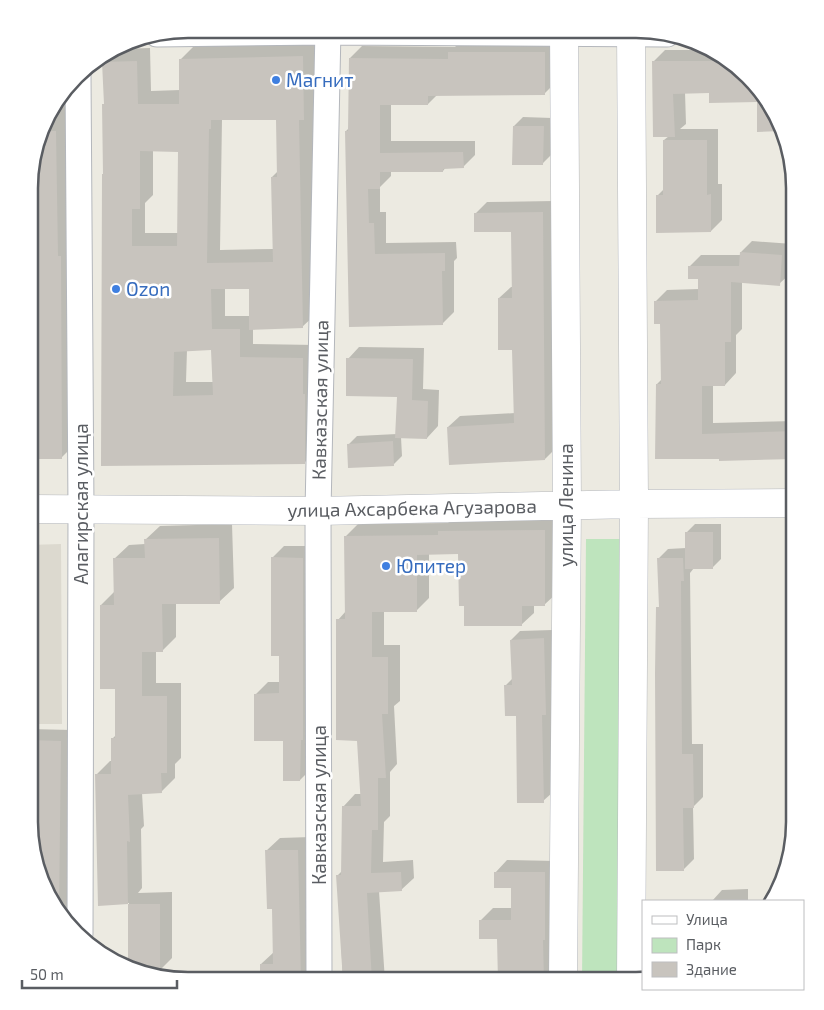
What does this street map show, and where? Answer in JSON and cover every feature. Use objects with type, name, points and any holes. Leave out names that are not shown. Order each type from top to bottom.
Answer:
[{"type":"street","name":"Кавказская улица","points":[[319,972],[318,511],[328,38]]},
{"type":"street","name":"улица Ленина","points":[[563,972],[567,505],[564,38]]},
{"type":"street","points":[[630,38],[634,504],[632,972]]},
{"type":"street","name":"Алагирская улица","points":[[78,86],[82,510],[80,928]]},
{"type":"street","name":"улица Ахсарбека Агузарова","points":[[38,509],[318,511],[567,505],[786,503]]},
{"type":"shaded area","points":[[61,544],[62,724],[38,724],[38,545]]},
{"type":"green space","points":[[586,539],[622,539],[618,972],[582,972]]},
{"type":"building","points":[[448,52],[545,52],[545,95],[428,96],[428,105],[380,105],[380,153],[463,152],[464,168],[443,169],[443,172],[380,172],[380,189],[368,189],[369,223],[374,223],[375,254],[445,253],[445,271],[442,271],[443,325],[349,327],[345,131],[348,131],[349,58],[448,59]]},
{"type":"building","points":[[303,56],[304,120],[299,120],[303,328],[249,330],[249,289],[211,289],[212,329],[240,329],[240,357],[303,358],[305,464],[101,466],[102,104],[104,104],[102,65],[106,62],[137,61],[138,104],[179,104],[179,59]],"holes":[[[211,120],[276,120],[277,177],[271,177],[273,262],[207,263],[209,129],[211,129]],[[140,151],[178,152],[177,246],[132,246],[132,209],[140,209]],[[211,350],[213,395],[173,396],[174,352]]]},
{"type":"building","points":[[652,61],[717,61],[743,81],[756,96],[775,131],[757,132],[757,102],[709,103],[709,93],[673,94],[675,137],[653,137]]},
{"type":"building","points":[[513,126],[544,126],[543,165],[512,165]]},
{"type":"building","points":[[49,131],[56,131],[58,256],[61,256],[62,459],[38,459],[38,187],[39,168]]},
{"type":"building","points":[[663,140],[707,140],[707,195],[711,194],[711,232],[656,233],[656,195],[663,195]]},
{"type":"building","points":[[543,212],[545,460],[449,465],[447,427],[514,423],[512,350],[498,350],[498,298],[512,298],[511,232],[474,232],[474,213]]},
{"type":"building","points":[[740,252],[782,255],[780,286],[731,282],[731,342],[725,342],[725,386],[702,386],[702,434],[786,431],[786,459],[719,461],[719,459],[655,459],[656,384],[661,384],[660,324],[654,324],[654,301],[698,300],[698,279],[688,279],[688,266],[739,266]]},
{"type":"building","points":[[346,358],[413,359],[412,400],[428,401],[427,439],[395,438],[397,397],[346,396]]},
{"type":"building","points":[[393,441],[394,466],[348,468],[347,444]]},
{"type":"building","points":[[545,530],[545,606],[522,606],[522,626],[464,626],[464,606],[459,606],[458,554],[417,555],[417,612],[372,612],[372,657],[388,657],[388,714],[382,714],[386,778],[378,778],[378,830],[372,830],[371,873],[401,872],[402,891],[367,893],[371,972],[342,972],[336,875],[341,875],[342,806],[361,806],[357,741],[336,740],[336,619],[345,619],[344,536],[438,535],[438,531]]},
{"type":"building","points":[[685,532],[713,532],[713,569],[685,569]]},
{"type":"building","points":[[219,538],[220,604],[162,604],[163,652],[142,652],[142,696],[167,696],[167,773],[161,773],[162,793],[128,795],[130,842],[127,841],[128,904],[98,906],[95,774],[111,774],[111,738],[115,738],[115,689],[100,689],[100,605],[114,605],[113,558],[145,558],[144,539]]},
{"type":"building","points":[[271,557],[303,558],[303,740],[301,740],[300,781],[283,781],[283,741],[254,741],[254,694],[279,693],[279,656],[271,656]]},
{"type":"building","points":[[657,558],[683,558],[684,581],[681,581],[682,754],[693,754],[694,808],[683,808],[684,871],[656,871],[655,673],[656,607],[659,607]]},
{"type":"building","points":[[544,638],[546,715],[542,715],[544,803],[517,803],[516,716],[505,716],[504,685],[512,685],[510,640]]},
{"type":"building","points":[[38,740],[61,741],[59,900],[49,880],[39,842]]},
{"type":"building","points":[[265,850],[298,850],[301,972],[260,972],[260,964],[273,964],[272,909],[267,909]]},
{"type":"building","points":[[494,872],[545,872],[544,972],[498,972],[497,939],[479,939],[479,920],[511,920],[511,888],[494,888]]},
{"type":"building","points":[[128,904],[160,904],[160,970],[128,960]]},
{"type":"place","name":"Магнит","points":[[276,80]]},
{"type":"place","name":"Ozon","points":[[116,289]]},
{"type":"place","name":"Юпитер","points":[[386,566]]}]
